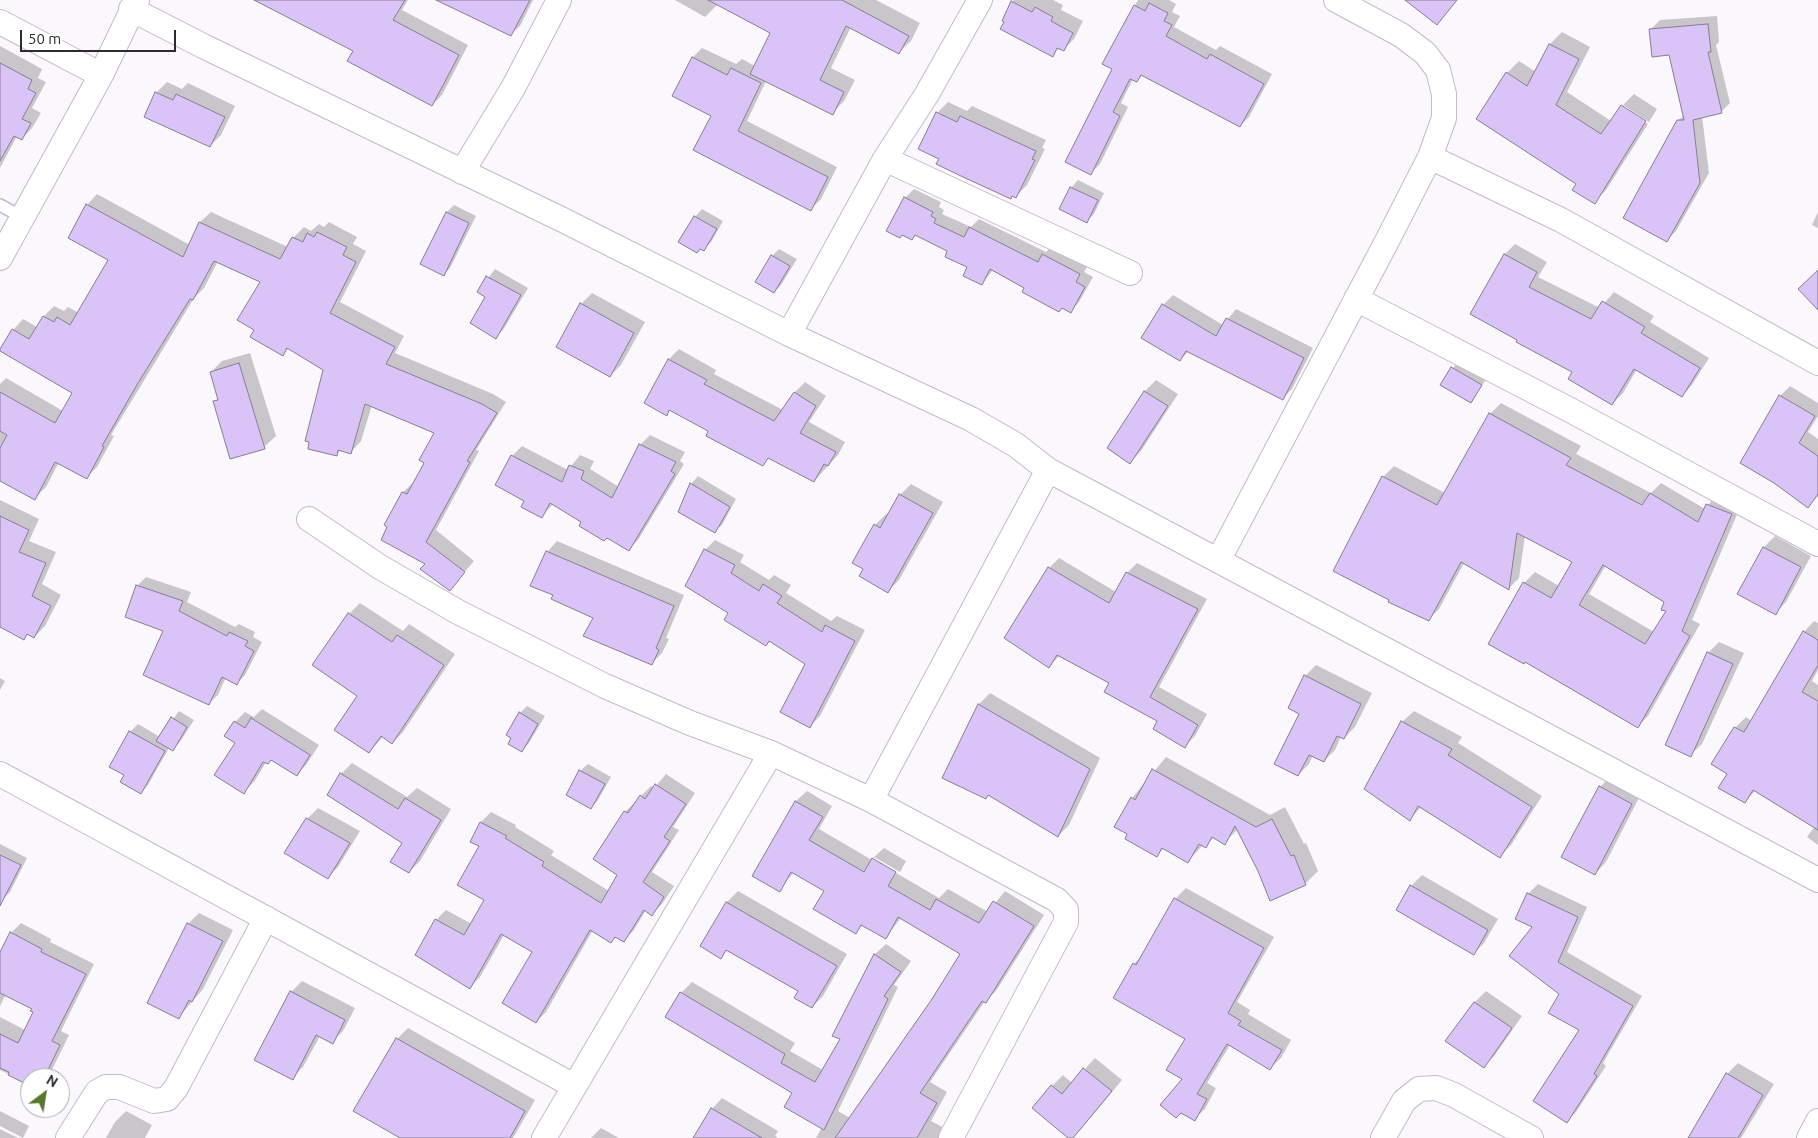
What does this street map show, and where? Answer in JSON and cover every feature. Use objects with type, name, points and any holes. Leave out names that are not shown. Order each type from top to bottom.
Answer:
[{"type":"street","points":[[462,172],[513,88],[559,0]]},
{"type":"street","points":[[789,334],[886,159],[927,94],[980,0]]},
{"type":"street","points":[[1219,560],[1430,157],[1444,118],[1444,94],[1438,70],[1425,53],[1401,35],[1336,0]]},
{"type":"street","points":[[0,258],[101,74],[134,4],[203,46],[789,334],[971,419],[1016,446],[1048,470],[1818,880]]},
{"type":"street","points":[[0,22],[101,74]]},
{"type":"street","points":[[1430,157],[1561,220],[1818,363]]},
{"type":"street","points":[[886,159],[1130,273]]},
{"type":"street","points":[[1356,300],[1579,415],[1818,544]]},
{"type":"street","points":[[871,800],[1048,470]]},
{"type":"street","points":[[309,519],[380,567],[458,612],[605,686],[690,724],[771,752],[871,800],[1057,900],[1066,910],[1066,922],[951,1138]]},
{"type":"street","points":[[544,1138],[771,752]]},
{"type":"street","points":[[0,774],[574,1086]]},
{"type":"street","points":[[68,1138],[97,1092],[106,1086],[119,1087],[154,1101],[167,1099],[176,1088],[266,918]]},
{"type":"street","points":[[1383,1138],[1404,1101],[1419,1089],[1436,1088],[1454,1095],[1531,1138]]},
{"type":"street","points":[[1809,1138],[1818,1121]]},
{"type":"lane","points":[[0,205],[22,217]]},
{"type":"building","points":[[254,0],[405,0],[393,20],[459,55],[432,106],[347,61],[353,51]]},
{"type":"building","points":[[436,0],[530,0],[511,36]]},
{"type":"building","points":[[708,0],[842,0],[909,36],[899,54],[846,26],[820,80],[844,92],[833,115],[750,74],[770,33]]},
{"type":"building","points":[[1405,0],[1457,0],[1437,25]]},
{"type":"building","points":[[1011,1],[1032,12],[1035,7],[1053,17],[1051,21],[1073,33],[1064,51],[1057,48],[1053,57],[1000,29]]},
{"type":"building","points":[[1149,3],[1168,13],[1164,21],[1172,25],[1166,36],[1207,59],[1210,54],[1264,84],[1240,127],[1141,75],[1137,82],[1130,79],[1113,112],[1120,116],[1091,175],[1065,162],[1112,69],[1102,64],[1134,5],[1145,11]]},
{"type":"building","points":[[1708,24],[1711,52],[1708,52],[1722,113],[1693,120],[1700,183],[1667,242],[1623,218],[1677,120],[1684,120],[1669,55],[1652,57],[1649,29]]},
{"type":"building","points":[[1549,44],[1579,59],[1556,105],[1601,134],[1621,105],[1646,121],[1595,204],[1572,190],[1576,184],[1476,119],[1506,72],[1527,86]]},
{"type":"building","points":[[692,57],[727,75],[731,68],[761,83],[738,131],[828,177],[811,211],[693,150],[711,116],[672,96]]},
{"type":"building","points":[[0,63],[32,80],[28,89],[36,93],[22,119],[31,123],[22,140],[14,136],[0,161]]},
{"type":"building","points":[[155,92],[173,100],[176,94],[225,117],[210,147],[144,117]]},
{"type":"building","points":[[936,112],[957,122],[960,116],[1036,151],[1032,159],[1035,160],[1016,198],[1012,196],[1011,199],[936,164],[939,159],[918,149]]},
{"type":"building","points":[[1070,187],[1098,200],[1087,223],[1059,209]]},
{"type":"building","points":[[904,197],[933,212],[931,216],[936,219],[934,223],[964,237],[969,227],[1038,262],[1042,254],[1080,274],[1076,282],[1085,287],[1071,313],[1062,308],[1059,312],[1022,292],[1024,288],[990,269],[982,285],[963,276],[967,267],[945,257],[947,251],[915,235],[912,240],[902,235],[900,238],[886,231]]},
{"type":"building","points":[[86,204],[183,257],[199,222],[280,259],[292,237],[303,242],[307,233],[314,237],[317,232],[347,247],[343,255],[356,262],[330,313],[395,347],[386,364],[482,404],[497,413],[467,461],[470,462],[426,542],[465,572],[450,591],[420,569],[425,564],[381,540],[387,527],[384,525],[402,492],[407,494],[424,463],[419,460],[434,433],[365,404],[351,454],[338,450],[337,456],[308,449],[309,442],[305,441],[323,370],[287,348],[283,356],[250,337],[254,330],[237,320],[260,282],[214,261],[193,300],[190,299],[138,383],[102,446],[104,447],[87,479],[55,462],[35,500],[0,481],[0,448],[7,435],[0,431],[0,392],[55,423],[72,393],[0,351],[0,349],[12,329],[29,339],[43,316],[54,322],[57,317],[70,325],[108,260],[68,238]]},
{"type":"building","points":[[446,212],[469,223],[444,276],[420,264]]},
{"type":"building","points":[[694,216],[717,229],[704,251],[700,249],[697,253],[678,242]]},
{"type":"building","points":[[1504,254],[1537,272],[1529,287],[1591,319],[1602,301],[1645,327],[1641,333],[1700,368],[1682,397],[1634,369],[1612,405],[1568,379],[1572,372],[1516,342],[1517,340],[1470,314]]},
{"type":"building","points":[[771,255],[790,266],[774,293],[755,282]]},
{"type":"building","points":[[1818,270],[1818,310],[1798,289]]},
{"type":"building","points":[[486,276],[521,295],[496,339],[470,323],[485,297],[477,292]]},
{"type":"building","points":[[580,303],[634,333],[610,377],[556,347]]},
{"type":"building","points":[[1162,304],[1216,336],[1226,318],[1304,358],[1283,400],[1186,351],[1180,361],[1141,338]]},
{"type":"building","points":[[668,359],[707,380],[704,384],[774,421],[794,392],[816,406],[800,433],[836,452],[828,466],[824,464],[814,482],[768,458],[763,466],[706,436],[708,431],[669,410],[667,416],[644,403]]},
{"type":"building","points":[[239,363],[265,449],[230,459],[213,401],[218,400],[210,372]]},
{"type":"building","points":[[1451,367],[1482,385],[1471,403],[1440,385]]},
{"type":"building","points":[[1144,391],[1168,406],[1130,464],[1107,448]]},
{"type":"building","points":[[1779,395],[1815,416],[1799,443],[1818,456],[1818,494],[1808,508],[1774,483],[1740,463]]},
{"type":"building","points":[[1489,413],[1571,458],[1566,465],[1642,505],[1650,493],[1698,522],[1706,504],[1732,514],[1682,631],[1690,636],[1638,728],[1525,662],[1524,664],[1488,644],[1523,582],[1551,598],[1572,562],[1517,533],[1509,590],[1461,562],[1429,621],[1388,602],[1389,600],[1333,571],[1382,476],[1437,505]],"holes":[[[1603,565],[1664,602],[1661,610],[1666,611],[1645,644],[1579,605]]]},
{"type":"building","points":[[639,444],[676,462],[671,471],[675,474],[629,551],[607,538],[604,541],[579,526],[581,522],[550,503],[542,518],[521,507],[524,501],[495,485],[511,455],[562,482],[569,465],[584,471],[581,479],[612,498]]},
{"type":"building","points":[[690,483],[730,507],[715,533],[678,512]]},
{"type":"building","points":[[899,494],[933,513],[888,593],[859,576],[863,569],[852,563],[874,524],[880,528]]},
{"type":"building","points":[[0,516],[29,530],[19,552],[46,563],[32,596],[51,606],[34,638],[27,634],[24,640],[0,627]]},
{"type":"building","points":[[1763,547],[1801,567],[1776,615],[1737,594]]},
{"type":"building","points":[[704,549],[735,565],[731,573],[759,591],[763,584],[782,596],[777,603],[822,632],[825,625],[855,641],[810,728],[780,712],[805,664],[769,641],[766,646],[724,620],[728,613],[685,586]]},
{"type":"building","points":[[546,551],[674,606],[656,648],[659,650],[652,665],[583,636],[593,618],[551,599],[553,595],[530,586]]},
{"type":"building","points":[[1048,567],[1109,603],[1126,572],[1198,609],[1150,697],[1198,725],[1185,748],[1153,729],[1157,721],[1104,692],[1109,683],[1057,655],[1049,668],[1004,638]]},
{"type":"building","points":[[136,585],[183,601],[179,611],[227,636],[229,632],[248,641],[245,646],[254,651],[237,685],[222,677],[209,705],[143,675],[163,631],[125,617]]},
{"type":"building","points":[[348,613],[392,642],[397,635],[444,665],[392,744],[381,736],[369,753],[334,730],[357,696],[312,665]]},
{"type":"building","points":[[1803,631],[1818,640],[1818,665],[1802,692],[1818,701],[1818,830],[1753,790],[1745,803],[1718,788],[1727,774],[1711,764],[1734,727],[1744,732]]},
{"type":"building","points":[[1707,652],[1733,664],[1691,757],[1665,745]]},
{"type":"building","points":[[1304,675],[1361,704],[1344,739],[1337,736],[1324,762],[1309,755],[1298,776],[1274,764],[1299,714],[1288,708]]},
{"type":"building","points":[[978,704],[1090,769],[1058,837],[988,795],[986,799],[942,778]]},
{"type":"building","points":[[519,712],[538,724],[522,752],[508,744],[511,738],[506,735]]},
{"type":"building","points":[[171,717],[187,727],[173,751],[156,741]]},
{"type":"building","points":[[251,718],[310,755],[297,776],[271,760],[268,764],[263,762],[244,794],[214,775],[235,743],[224,736],[234,721],[245,728]]},
{"type":"building","points":[[1401,721],[1452,749],[1448,755],[1532,807],[1500,858],[1418,806],[1410,821],[1364,789]]},
{"type":"building","points":[[129,731],[165,751],[141,794],[120,782],[124,775],[109,767]]},
{"type":"building","points":[[1152,769],[1256,827],[1272,819],[1291,856],[1294,855],[1306,885],[1270,901],[1258,871],[1235,826],[1225,845],[1212,837],[1206,848],[1199,844],[1188,863],[1162,848],[1157,857],[1125,839],[1127,834],[1114,827],[1131,797],[1135,800]]},
{"type":"building","points":[[579,770],[605,784],[591,809],[566,795]]},
{"type":"building","points":[[340,773],[398,809],[405,798],[441,820],[409,873],[390,862],[402,843],[327,795]]},
{"type":"building","points":[[655,784],[686,804],[664,837],[670,841],[643,882],[664,897],[652,916],[644,910],[624,942],[615,937],[611,943],[590,930],[536,1023],[502,1003],[532,952],[501,934],[470,989],[415,955],[435,919],[464,935],[484,900],[457,885],[479,846],[470,842],[480,822],[507,836],[505,838],[544,862],[542,866],[601,903],[617,875],[593,859],[624,811],[628,813],[640,795],[645,799]]},
{"type":"building","points":[[1599,786],[1632,804],[1595,875],[1561,857]]},
{"type":"building","points":[[795,801],[823,817],[809,840],[864,872],[872,858],[896,872],[888,886],[930,910],[936,899],[979,923],[993,901],[1034,926],[986,1003],[982,1001],[920,1093],[937,1103],[917,1138],[835,1138],[932,999],[960,954],[898,917],[886,939],[861,925],[856,934],[813,909],[824,891],[791,872],[780,892],[752,876]]},
{"type":"building","points":[[306,818],[350,843],[328,879],[284,853]]},
{"type":"building","points":[[0,855],[21,865],[0,906]]},
{"type":"building","points":[[1410,885],[1488,930],[1474,955],[1396,910]]},
{"type":"building","points":[[1527,893],[1578,917],[1558,962],[1633,1006],[1594,1074],[1597,1076],[1567,1123],[1533,1101],[1579,1030],[1548,1013],[1559,994],[1509,956],[1532,927],[1515,919]]},
{"type":"building","points":[[1174,898],[1264,948],[1228,1013],[1241,1021],[1238,1025],[1282,1050],[1270,1070],[1227,1044],[1197,1094],[1207,1099],[1195,1121],[1181,1113],[1176,1118],[1160,1105],[1182,1079],[1166,1070],[1185,1039],[1113,998],[1133,963],[1136,965]]},
{"type":"building","points":[[726,902],[837,966],[812,1008],[794,998],[798,991],[726,950],[721,959],[700,946]]},
{"type":"building","points":[[187,923],[223,941],[192,1002],[189,1000],[179,1019],[147,1003]]},
{"type":"building","points":[[10,932],[42,949],[41,952],[86,974],[52,1041],[60,1045],[49,1068],[20,1068],[20,1081],[8,1075],[9,1072],[0,1068],[0,1034],[18,1043],[33,1012],[30,1011],[32,1009],[0,993],[0,952]]},
{"type":"building","points":[[874,954],[901,972],[884,996],[888,999],[824,1130],[784,1107],[792,1093],[665,1017],[680,992],[785,1054],[781,1063],[815,1082],[840,1039],[832,1036]]},
{"type":"building","points":[[290,991],[345,1020],[333,1044],[316,1035],[293,1080],[254,1060]]},
{"type":"building","points":[[1474,1002],[1512,1028],[1484,1068],[1445,1041]]},
{"type":"building","points":[[396,1038],[525,1111],[510,1138],[400,1138],[353,1111]]},
{"type":"building","points":[[1083,1068],[1112,1091],[1073,1138],[1068,1138],[1032,1108],[1051,1085],[1062,1094]]},
{"type":"building","points":[[1726,1073],[1763,1095],[1738,1138],[1688,1138]]},
{"type":"building","points":[[711,1108],[762,1138],[693,1138]]}]
